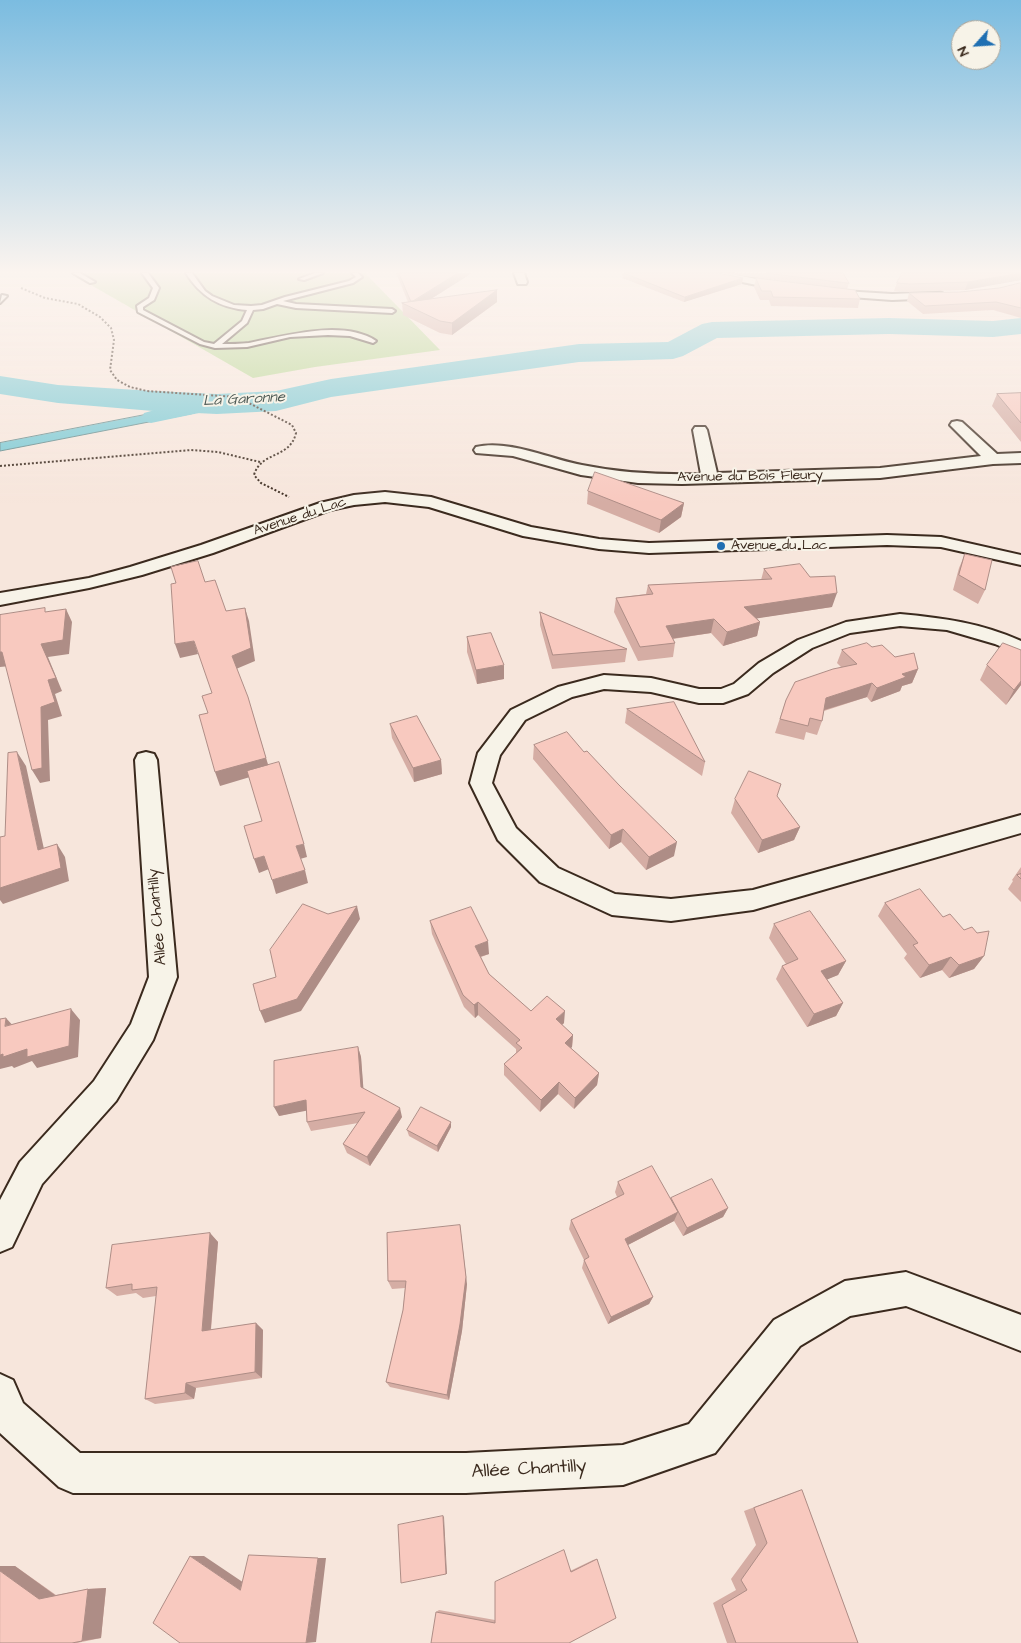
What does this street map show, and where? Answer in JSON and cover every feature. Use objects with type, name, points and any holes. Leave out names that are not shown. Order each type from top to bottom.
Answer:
[{"type":"street","points":[[957,425],[993,459]]},
{"type":"street","points":[[700,430],[710,479]]},
{"type":"street","name":"Avenue du Bois Fleury","points":[[481,450],[513,452],[581,470],[638,478],[710,479],[880,474],[993,459],[1021,458]]},
{"type":"street","name":"Avenue du Lac","points":[[0,599],[89,583],[136,571],[207,549],[313,510],[354,500],[400,498],[431,502],[529,532],[599,544],[648,548],[887,540],[941,542],[1021,560]]},
{"type":"street","points":[[1021,649],[1002,640],[949,624],[900,620],[846,628],[804,644],[766,668],[741,689],[723,696],[699,696],[651,685],[604,682],[565,692],[518,715],[489,753],[481,783],[508,834],[549,875],[612,904],[671,910],[753,900],[1021,824]]},
{"type":"street","name":"Allée Chantilly","points":[[0,1235],[31,1173],[105,1091],[143,1031],[163,977],[146,760]]},
{"type":"street","name":"Allée Chantilly","points":[[0,1393],[9,1416],[73,1473],[466,1473],[622,1466],[701,1439],[787,1333],[845,1299],[906,1288],[1021,1333]]},
{"type":"path","points":[[112,350],[110,362],[111,374],[114,380],[126,386],[175,394],[237,397],[287,421],[296,433],[294,442],[285,451],[260,463],[254,470],[256,479],[313,510]]},
{"type":"path","points":[[0,466],[82,457],[191,450],[218,452],[260,463]]},
{"type":"green space","points":[[204,350],[440,350],[315,367],[253,378]]},
{"type":"water","points":[[191,406],[195,413],[0,451],[0,443]]},
{"type":"building","points":[[1021,393],[1021,423],[997,394]]},
{"type":"building","points":[[595,472],[684,503],[661,520],[588,491]]},
{"type":"building","points":[[965,554],[992,560],[985,590],[959,575]]},
{"type":"building","points":[[198,561],[205,582],[215,580],[226,611],[245,608],[251,648],[232,656],[248,697],[266,758],[215,772],[199,715],[208,713],[202,696],[212,693],[194,641],[175,644],[171,584],[176,583],[171,567]]},
{"type":"building","points":[[800,564],[810,577],[835,576],[837,593],[744,607],[760,622],[727,632],[714,619],[666,626],[675,643],[640,647],[616,598],[653,594],[648,585],[772,579],[764,569]]},
{"type":"building","points":[[45,608],[45,612],[66,609],[63,640],[41,644],[56,678],[48,680],[55,702],[41,707],[42,768],[32,770],[2,652],[0,652],[0,615]]},
{"type":"building","points":[[540,612],[627,649],[553,655]]},
{"type":"building","points":[[491,633],[504,665],[476,670],[467,637]]},
{"type":"building","points":[[867,643],[872,647],[882,645],[895,657],[914,653],[918,669],[902,674],[906,677],[877,688],[872,683],[826,698],[822,721],[810,718],[808,726],[780,719],[786,700],[795,682],[833,669],[857,664],[842,650]]},
{"type":"building","points":[[1003,643],[1021,650],[1021,681],[1014,690],[987,665]]},
{"type":"building","points":[[674,702],[705,762],[627,709]]},
{"type":"building","points":[[417,716],[441,760],[413,768],[390,724]]},
{"type":"building","points":[[567,732],[584,752],[587,751],[677,842],[649,857],[623,829],[611,835],[534,745]]},
{"type":"building","points":[[17,752],[38,850],[57,844],[61,868],[0,888],[0,837],[5,836],[8,753]]},
{"type":"building","points":[[279,762],[304,844],[296,846],[305,870],[272,880],[264,856],[254,859],[244,826],[262,821],[247,771]]},
{"type":"building","points":[[749,771],[781,784],[777,796],[800,827],[762,840],[735,799]]},
{"type":"building","points":[[920,889],[943,917],[950,914],[964,930],[972,927],[977,933],[989,931],[984,956],[959,965],[951,957],[929,965],[913,945],[918,943],[885,903]]},
{"type":"building","points":[[303,904],[328,914],[357,906],[297,999],[260,1011],[253,984],[276,977],[270,950]]},
{"type":"building","points":[[471,907],[488,941],[475,946],[489,974],[531,1011],[547,996],[565,1011],[556,1019],[573,1035],[565,1043],[599,1073],[575,1098],[559,1082],[541,1100],[504,1064],[522,1048],[516,1043],[520,1040],[478,1002],[474,1005],[463,995],[430,921]]},
{"type":"building","points":[[810,911],[846,961],[821,971],[843,1003],[814,1014],[782,966],[798,959],[774,924]]},
{"type":"building","points":[[71,1009],[69,1046],[27,1057],[27,1049],[3,1057],[3,1054],[0,1055],[0,1019],[6,1018],[5,1026]]},
{"type":"building","points":[[358,1047],[361,1087],[400,1108],[367,1157],[343,1144],[365,1112],[307,1122],[306,1100],[274,1107],[274,1061]]},
{"type":"building","points":[[421,1107],[451,1122],[437,1146],[407,1130]]},
{"type":"building","points":[[652,1166],[678,1212],[625,1239],[653,1297],[611,1317],[584,1260],[589,1257],[571,1220],[624,1194],[618,1182]]},
{"type":"building","points":[[712,1179],[728,1208],[687,1228],[671,1198]]},
{"type":"building","points":[[460,1225],[466,1277],[460,1324],[447,1395],[386,1382],[403,1310],[406,1281],[388,1281],[387,1233]]},
{"type":"building","points":[[210,1233],[202,1331],[256,1323],[255,1372],[186,1383],[185,1393],[145,1399],[157,1287],[132,1290],[132,1284],[106,1288],[112,1245]]},
{"type":"building","points":[[802,1490],[858,1643],[736,1643],[722,1605],[747,1590],[741,1580],[767,1543],[754,1508]]},
{"type":"building","points":[[443,1516],[446,1574],[401,1583],[398,1525]]},
{"type":"building","points":[[564,1550],[571,1572],[597,1559],[616,1618],[569,1643],[431,1643],[436,1612],[495,1623],[495,1582]]},
{"type":"building","points":[[249,1555],[318,1558],[306,1643],[180,1643],[153,1623],[190,1556],[240,1590]]},
{"type":"building","points":[[0,1571],[39,1599],[88,1589],[82,1641],[72,1643],[0,1643]]},
{"type":"waterway","name":"La Garonne","points":[[0,385],[58,394],[153,401],[217,404],[276,401],[331,388],[579,353],[674,350]]},
{"type":"waterway","points":[[151,417],[217,404]]},
{"type":"place","name":"Avenue du Lac","points":[[721,546]]}]
